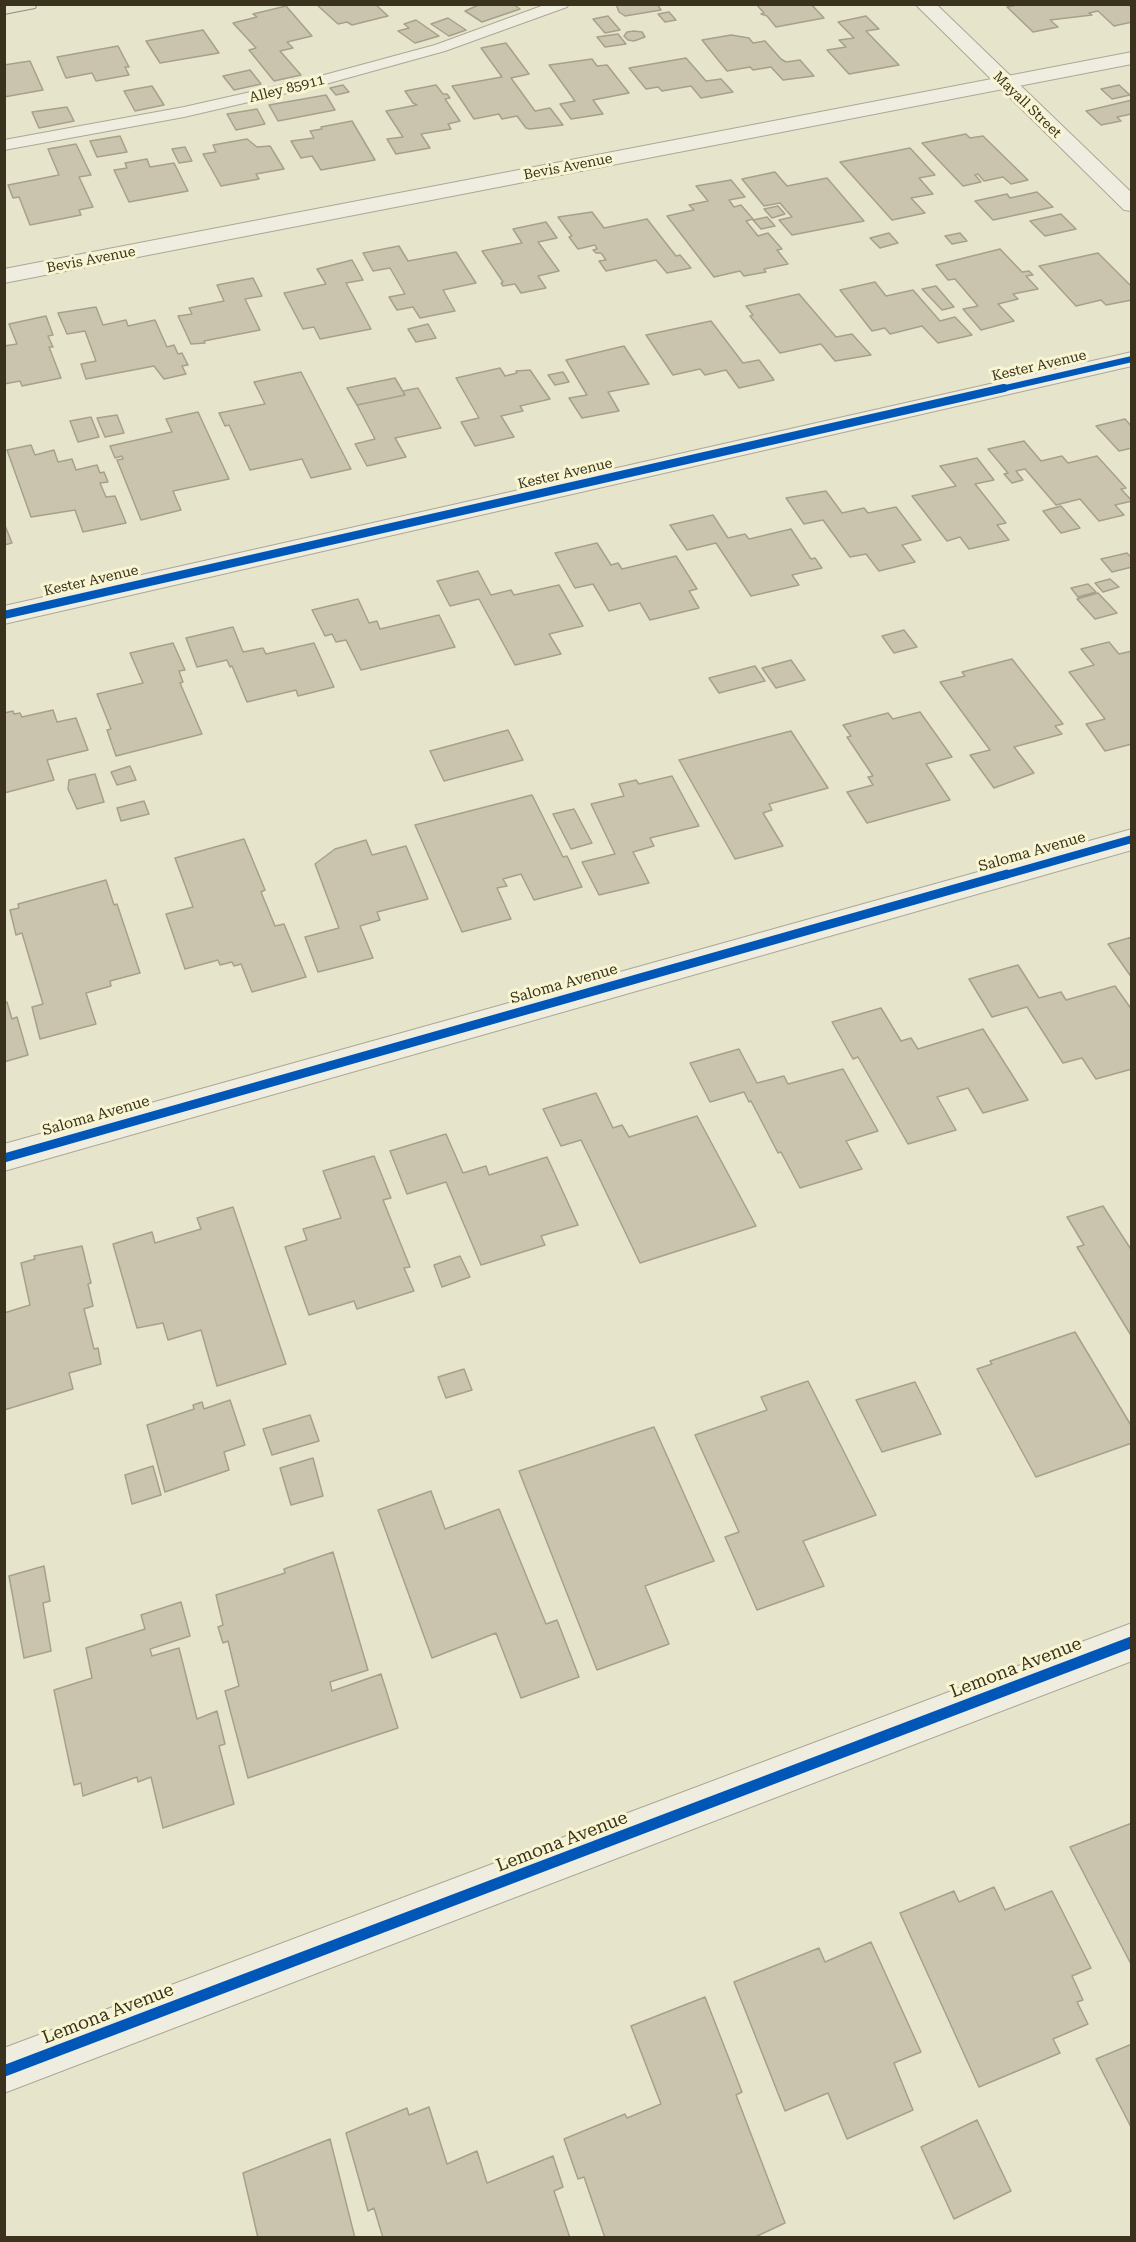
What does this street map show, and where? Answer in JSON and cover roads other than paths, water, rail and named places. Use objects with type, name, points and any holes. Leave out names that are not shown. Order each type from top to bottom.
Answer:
[{"type":"main road","points":[[4,8],[28,4]]},
{"type":"street","name":"Mayall Street","points":[[924,4],[1131,205]]},
{"type":"street","name":"Bevis Avenue","points":[[4,276],[1131,58]]},
{"type":"street","name":"Kester Avenue","points":[[4,615],[1131,359]]},
{"type":"street","name":"Saloma Avenue","points":[[4,1158],[1131,839]]},
{"type":"street","name":"Lemona Avenue","points":[[4,2072],[1131,1642]]},
{"type":"lane","name":"Alley 85911","points":[[4,145],[184,112],[327,80],[440,48],[562,4]]}]
